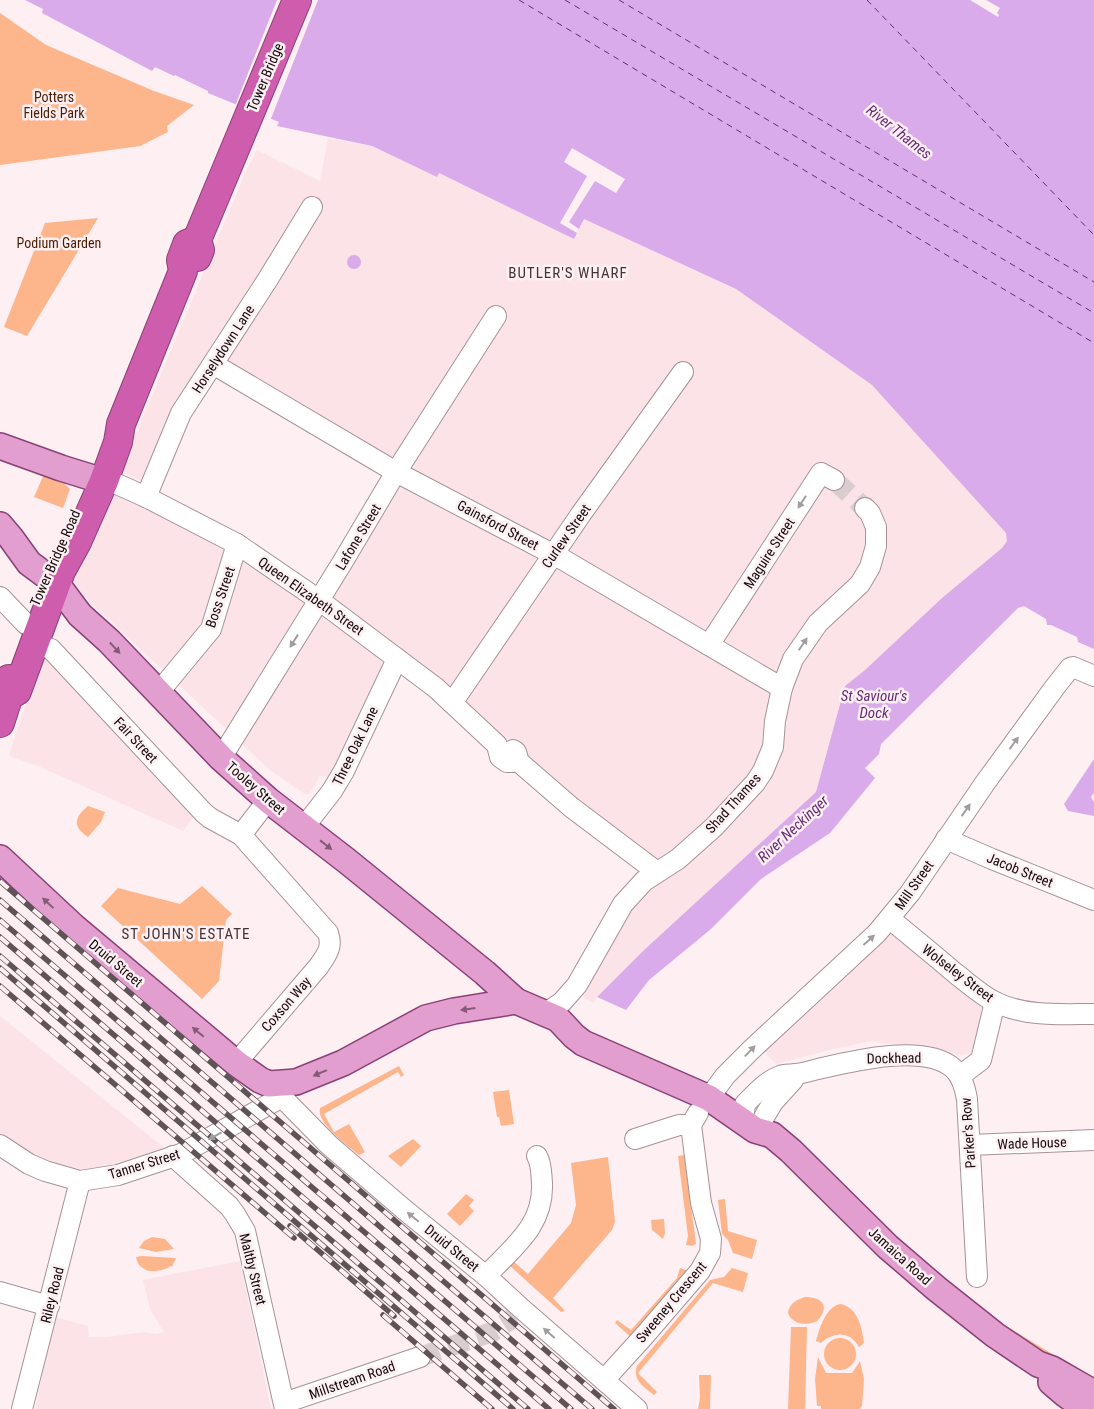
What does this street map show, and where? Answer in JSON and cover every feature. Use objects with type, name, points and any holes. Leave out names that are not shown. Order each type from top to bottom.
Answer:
[{"type":"highway","name":"Tower Bridge","points":[[233,153],[297,0]]},
{"type":"highway","name":"Tower Bridge Road","points":[[0,723],[9,695],[17,691],[37,639],[52,579],[97,479],[118,442],[119,427],[183,271],[181,260],[187,244],[197,240],[233,153]]},
{"type":"main road","points":[[0,446],[97,479]]},
{"type":"main road","name":"Tooley Street","points":[[0,525],[12,538],[29,563],[52,579],[80,615],[109,641],[221,758],[268,800],[485,973],[516,1001],[552,1016]]},
{"type":"main road","name":"Druid Street","points":[[0,858],[73,926],[236,1063]]},
{"type":"main road","name":"Tanner Street","points":[[276,1090],[335,1066],[426,1018],[454,1011],[516,1001]]},
{"type":"main road","name":"Jamaica Road","points":[[552,1016],[573,1019],[627,1045],[641,1054],[704,1106],[759,1117],[888,1247],[930,1283],[995,1334],[1038,1364],[1052,1369],[1094,1393]]},
{"type":"main road","points":[[236,1063],[276,1090]]},
{"type":"main road","name":"Jamaica Road","points":[[1038,1364],[1048,1379],[1086,1409]]},
{"type":"street","name":"Horselydown Lane","points":[[146,497],[181,413],[268,279],[312,207]]},
{"type":"street","name":"Lafone Street","points":[[221,758],[320,600],[396,472],[496,316]]},
{"type":"street","name":"Gainsford Street","points":[[213,364],[396,472],[553,554],[782,688]]},
{"type":"street","name":"Curlew Street","points":[[452,703],[553,554],[684,372]]},
{"type":"street","name":"Maguire Street","points":[[709,645],[821,473],[834,480]]},
{"type":"street","name":"Queen Elizabeth Street","points":[[97,479],[117,484],[146,497],[237,544],[320,600],[436,688],[497,744],[500,756],[507,762],[519,762],[571,807],[657,872]]},
{"type":"street","name":"Shad Thames","points":[[552,1016],[577,985],[622,904],[644,881],[678,859],[714,827],[759,777],[773,747],[775,721],[782,688],[793,659],[818,623],[860,584],[866,576],[873,557],[877,536],[874,519],[866,508]]},
{"type":"street","name":"Boss Street","points":[[158,693],[211,629],[237,544]]},
{"type":"street","name":"Fair Street","points":[[0,597],[37,639],[204,813],[241,835],[328,933],[331,941]]},
{"type":"street","name":"Three Oak Lane","points":[[304,827],[332,791],[344,771],[397,659]]},
{"type":"street","name":"Mill Street","points":[[704,1106],[752,1050],[890,919],[1070,668],[1073,667],[1089,673]]},
{"type":"street","points":[[241,835],[268,800]]},
{"type":"street","name":"Jacob Street","points":[[946,839],[1094,900]]},
{"type":"street","name":"Wolseley Street","points":[[890,919],[977,990],[995,1002],[1031,1012],[1094,1014]]},
{"type":"street","name":"Coxson Way","points":[[236,1063],[320,966],[330,950],[331,941]]},
{"type":"street","points":[[960,1076],[981,1060],[995,1002]]},
{"type":"street","name":"Dockhead","points":[[759,1117],[764,1086],[779,1076],[864,1058],[900,1056],[930,1058],[952,1068],[960,1076]]},
{"type":"street","name":"Parker's Row","points":[[960,1076],[967,1099],[977,1277]]},
{"type":"street","name":"Tanner Street","points":[[0,1146],[45,1172],[80,1181],[118,1175],[181,1154],[276,1090]]},
{"type":"street","name":"Druid Street","points":[[276,1090],[336,1151],[486,1276],[518,1313],[604,1380],[637,1409]]},
{"type":"street","points":[[635,1139],[679,1125],[704,1106]]},
{"type":"street","name":"Sweeney Crescent","points":[[604,1380],[694,1278],[710,1253],[711,1239],[701,1203],[704,1106]]},
{"type":"street","name":"Wade House","points":[[970,1145],[1094,1140]]},
{"type":"street","name":"Maltby Street","points":[[173,1156],[229,1206],[245,1231],[284,1406]]},
{"type":"street","points":[[486,1276],[528,1231],[538,1216],[543,1194],[541,1165],[537,1156]]},
{"type":"street","name":"Riley Road","points":[[22,1409],[80,1181]]},
{"type":"street","points":[[0,1292],[49,1306]]},
{"type":"street","name":"Millstream Road","points":[[284,1406],[420,1357]]},
{"type":"shaded area","points":[[328,138],[371,146],[437,176],[439,173],[574,239],[584,219],[736,289],[872,385],[1004,530],[1007,536],[1007,541],[1002,548],[942,598],[865,670],[845,686],[816,792],[643,951],[597,997],[594,1003],[583,998],[600,959],[629,903],[671,872],[531,768],[521,749],[463,709],[449,686],[331,597],[407,474],[221,369],[145,480],[141,481],[124,473],[122,467],[246,171],[257,150],[320,181]]},
{"type":"shaded area","points":[[116,490],[227,545],[346,631],[381,660],[382,667],[331,777],[319,776],[309,794],[305,794],[271,771],[72,585],[69,574],[105,493]]},
{"type":"shaded area","points":[[44,659],[47,659],[197,812],[183,831],[38,766],[9,756],[37,669]]},
{"type":"shaded area","points":[[888,927],[982,1005],[976,1047],[972,1052],[964,1055],[952,1054],[872,1041],[776,1064],[759,1046]]},
{"type":"shaded area","points":[[0,1016],[167,1150],[91,1170],[39,1163],[0,1141]]},
{"type":"shaded area","points":[[240,1261],[271,1409],[35,1409],[55,1317],[88,1326],[89,1337],[164,1332],[150,1309],[143,1280]]},
{"type":"green space","name":"Potters Fields Park","points":[[0,13],[46,45],[154,91],[194,105],[167,126],[168,132],[140,146],[0,165]]},
{"type":"green space","name":"Podium Garden","points":[[98,218],[27,336],[4,327],[45,223]]},
{"type":"green space","points":[[44,474],[63,482],[70,489],[63,508],[34,497]]},
{"type":"green space","points":[[88,806],[105,812],[101,822],[88,837],[79,829],[77,822],[80,814]]},
{"type":"green space","points":[[202,886],[232,914],[226,920],[219,981],[202,999],[101,906],[118,888],[180,904]]},
{"type":"green space","points":[[399,1066],[404,1075],[401,1077],[398,1072],[324,1114],[334,1132],[349,1124],[365,1152],[359,1155],[328,1127],[320,1114],[320,1108]]},
{"type":"green space","points":[[509,1090],[514,1124],[501,1126],[499,1117],[497,1117],[493,1092]]},
{"type":"green space","points":[[413,1139],[421,1146],[401,1167],[388,1156]]},
{"type":"green space","points":[[684,1155],[696,1244],[692,1246],[686,1245],[688,1236],[678,1156]]},
{"type":"green space","points":[[608,1157],[615,1222],[612,1230],[553,1298],[565,1311],[561,1312],[510,1266],[514,1262],[528,1274],[571,1223],[576,1205],[571,1163]]},
{"type":"green space","points":[[466,1194],[474,1200],[469,1206],[474,1211],[460,1226],[447,1214]]},
{"type":"green space","points":[[725,1199],[728,1231],[757,1240],[752,1259],[733,1253],[728,1240],[722,1234],[718,1200]]},
{"type":"green space","points":[[664,1219],[665,1233],[663,1239],[652,1230],[651,1220]]},
{"type":"green space","points":[[152,1237],[165,1239],[174,1249],[156,1252],[139,1248],[144,1241]]},
{"type":"green space","points":[[136,1257],[176,1258],[172,1267],[150,1271],[141,1267],[138,1263]]},
{"type":"green space","points":[[680,1268],[686,1270],[687,1273],[632,1338],[615,1323],[617,1320],[631,1330],[677,1278]]},
{"type":"green space","points":[[732,1268],[748,1273],[743,1292],[713,1283],[638,1373],[657,1392],[654,1395],[638,1379],[636,1375],[637,1366],[710,1280],[724,1277]]},
{"type":"green space","points":[[805,1297],[811,1297],[820,1301],[824,1307],[817,1321],[809,1324],[796,1322],[788,1313],[794,1303]]},
{"type":"green space","points":[[841,1304],[847,1306],[858,1319],[864,1343],[859,1347],[851,1338],[842,1334],[831,1336],[821,1343],[816,1341],[828,1313],[831,1309]]},
{"type":"green space","points":[[791,1327],[807,1327],[805,1409],[788,1409]]},
{"type":"green space","points":[[1005,1327],[1062,1360],[1060,1364]]},
{"type":"green space","points":[[840,1338],[846,1339],[851,1343],[855,1348],[855,1360],[851,1365],[846,1369],[840,1370],[834,1369],[829,1365],[825,1360],[824,1354],[825,1348],[829,1343],[834,1339]]},
{"type":"green space","points":[[818,1357],[826,1373],[852,1373],[860,1361],[864,1379],[862,1406],[860,1409],[821,1409],[821,1406],[817,1406],[815,1379]]},
{"type":"green space","points":[[699,1375],[711,1375],[710,1409],[698,1409],[700,1398]]},
{"type":"water","points":[[25,0],[1094,0],[1094,649],[1078,642],[1077,637],[1047,625],[1046,619],[1024,606],[1018,608],[881,744],[879,754],[865,768],[875,778],[830,833],[761,879],[711,929],[649,980],[626,1010],[597,997],[643,951],[816,792],[845,686],[865,670],[942,598],[1002,548],[1007,541],[1006,533],[872,385],[736,289],[584,219],[574,239],[439,173],[437,177],[372,146],[277,126],[279,122],[208,93],[208,91],[175,75],[155,67],[152,71],[42,13],[43,9]]},
{"type":"water","points":[[351,255],[357,255],[361,262],[357,269],[351,269],[347,265],[347,259]]},
{"type":"water","points":[[1094,759],[1094,793],[1091,797],[1094,802],[1094,816],[1068,811],[1064,804]]},
{"type":"pier","points":[[277,0],[318,0],[270,121],[235,106]]},
{"type":"pier","points":[[970,0],[986,0],[1000,8],[997,13],[998,17]]},
{"type":"pier","points":[[572,148],[625,179],[616,193],[595,181],[569,222],[579,229],[577,233],[560,223],[587,176],[564,162]]},
{"type":"ferry route","points":[[519,0],[1094,343]]},
{"type":"ferry route","points":[[565,0],[1094,313]]},
{"type":"ferry route","points":[[619,0],[1094,282]]},
{"type":"ferry route","points":[[867,0],[1094,235]]},
{"type":"tunnel","points":[[834,480],[865,508]]},
{"type":"tunnel","points":[[420,1357],[492,1332],[515,1317]]},
{"type":"railway","points":[[0,881],[614,1409]]},
{"type":"railway","points":[[0,900],[592,1409]]},
{"type":"railway","points":[[0,920],[571,1409]]},
{"type":"railway","points":[[0,937],[549,1409]]},
{"type":"railway","points":[[0,956],[528,1409]]},
{"type":"railway","points":[[0,968],[513,1409]]},
{"type":"railway","points":[[0,986],[294,1238]]},
{"type":"railway","points":[[290,1226],[394,1316]]},
{"type":"railway","points":[[383,1315],[492,1409]]},
{"type":"district","name":"BUTLER'S WHARF","points":[[568,273]]},
{"type":"district","name":"ST JOHN'S ESTATE","points":[[186,934]]},
{"type":"water label","name":"River Thames","points":[[899,132]]},
{"type":"water label","name":"St Saviour's Dock","points":[[874,704]]},
{"type":"water label","name":"River Neckinger","points":[[793,829]]}]
